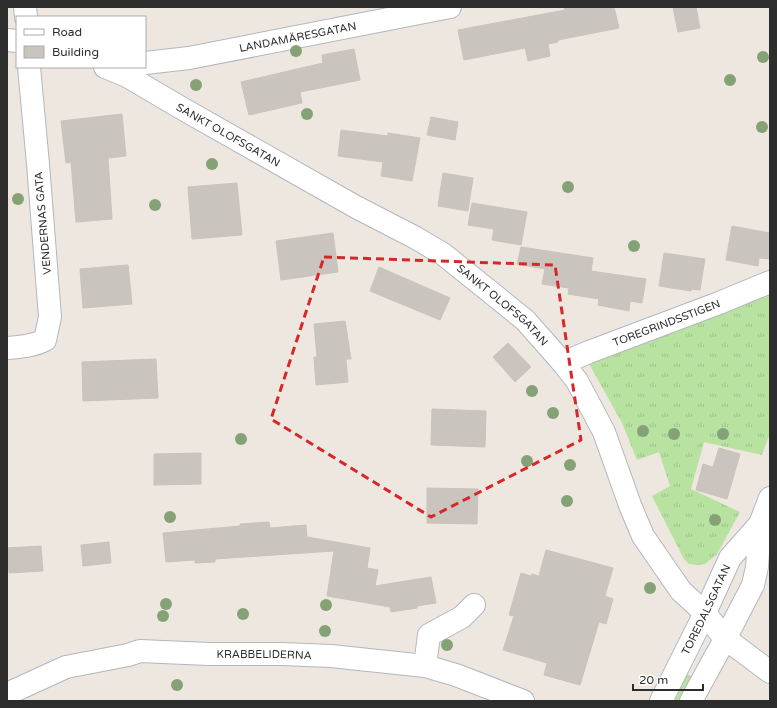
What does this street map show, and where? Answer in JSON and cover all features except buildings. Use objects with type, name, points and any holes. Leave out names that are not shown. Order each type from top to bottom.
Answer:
[{"type":"street","name":"LANDAMÄRESGATAN","points":[[146,63],[189,58],[450,7]]},
{"type":"street","name":"VENDERNAS GATA","points":[[7,348],[38,344],[45,340],[50,317],[29,68]]},
{"type":"street","name":"SANKT OLOFSGATAN","points":[[110,68],[130,72],[183,109],[356,207],[416,238],[443,254],[525,320],[563,363],[577,382],[604,432],[630,505],[643,536],[681,591],[704,613],[725,639],[734,644],[770,672]]},
{"type":"street","name":"TOREGRINDSSTIGEN","points":[[563,363],[770,282]]},
{"type":"street","name":"TOREDALSGATAN","points":[[691,701],[753,585],[757,567],[760,524],[770,498]]},
{"type":"street","name":"TOREDALSGATAN","points":[[661,701],[730,558],[760,524]]},
{"type":"street","points":[[424,666],[428,635],[462,616],[474,605]]},
{"type":"street","name":"KRABBELIDERNA","points":[[7,694],[66,667],[128,655],[140,651],[331,656],[424,666],[456,675],[523,701]]},
{"type":"highlighted area","points":[[324,257],[555,265],[581,440],[431,517],[271,419]]},
{"type":"green space","points":[[770,288],[770,433],[762,455],[704,442],[691,489],[740,512],[717,554],[705,564],[689,564],[684,559],[652,496],[670,486],[659,452],[637,460],[622,423],[588,362]]},
{"type":"green space","points":[[685,674],[695,678],[683,701],[671,701]]}]
